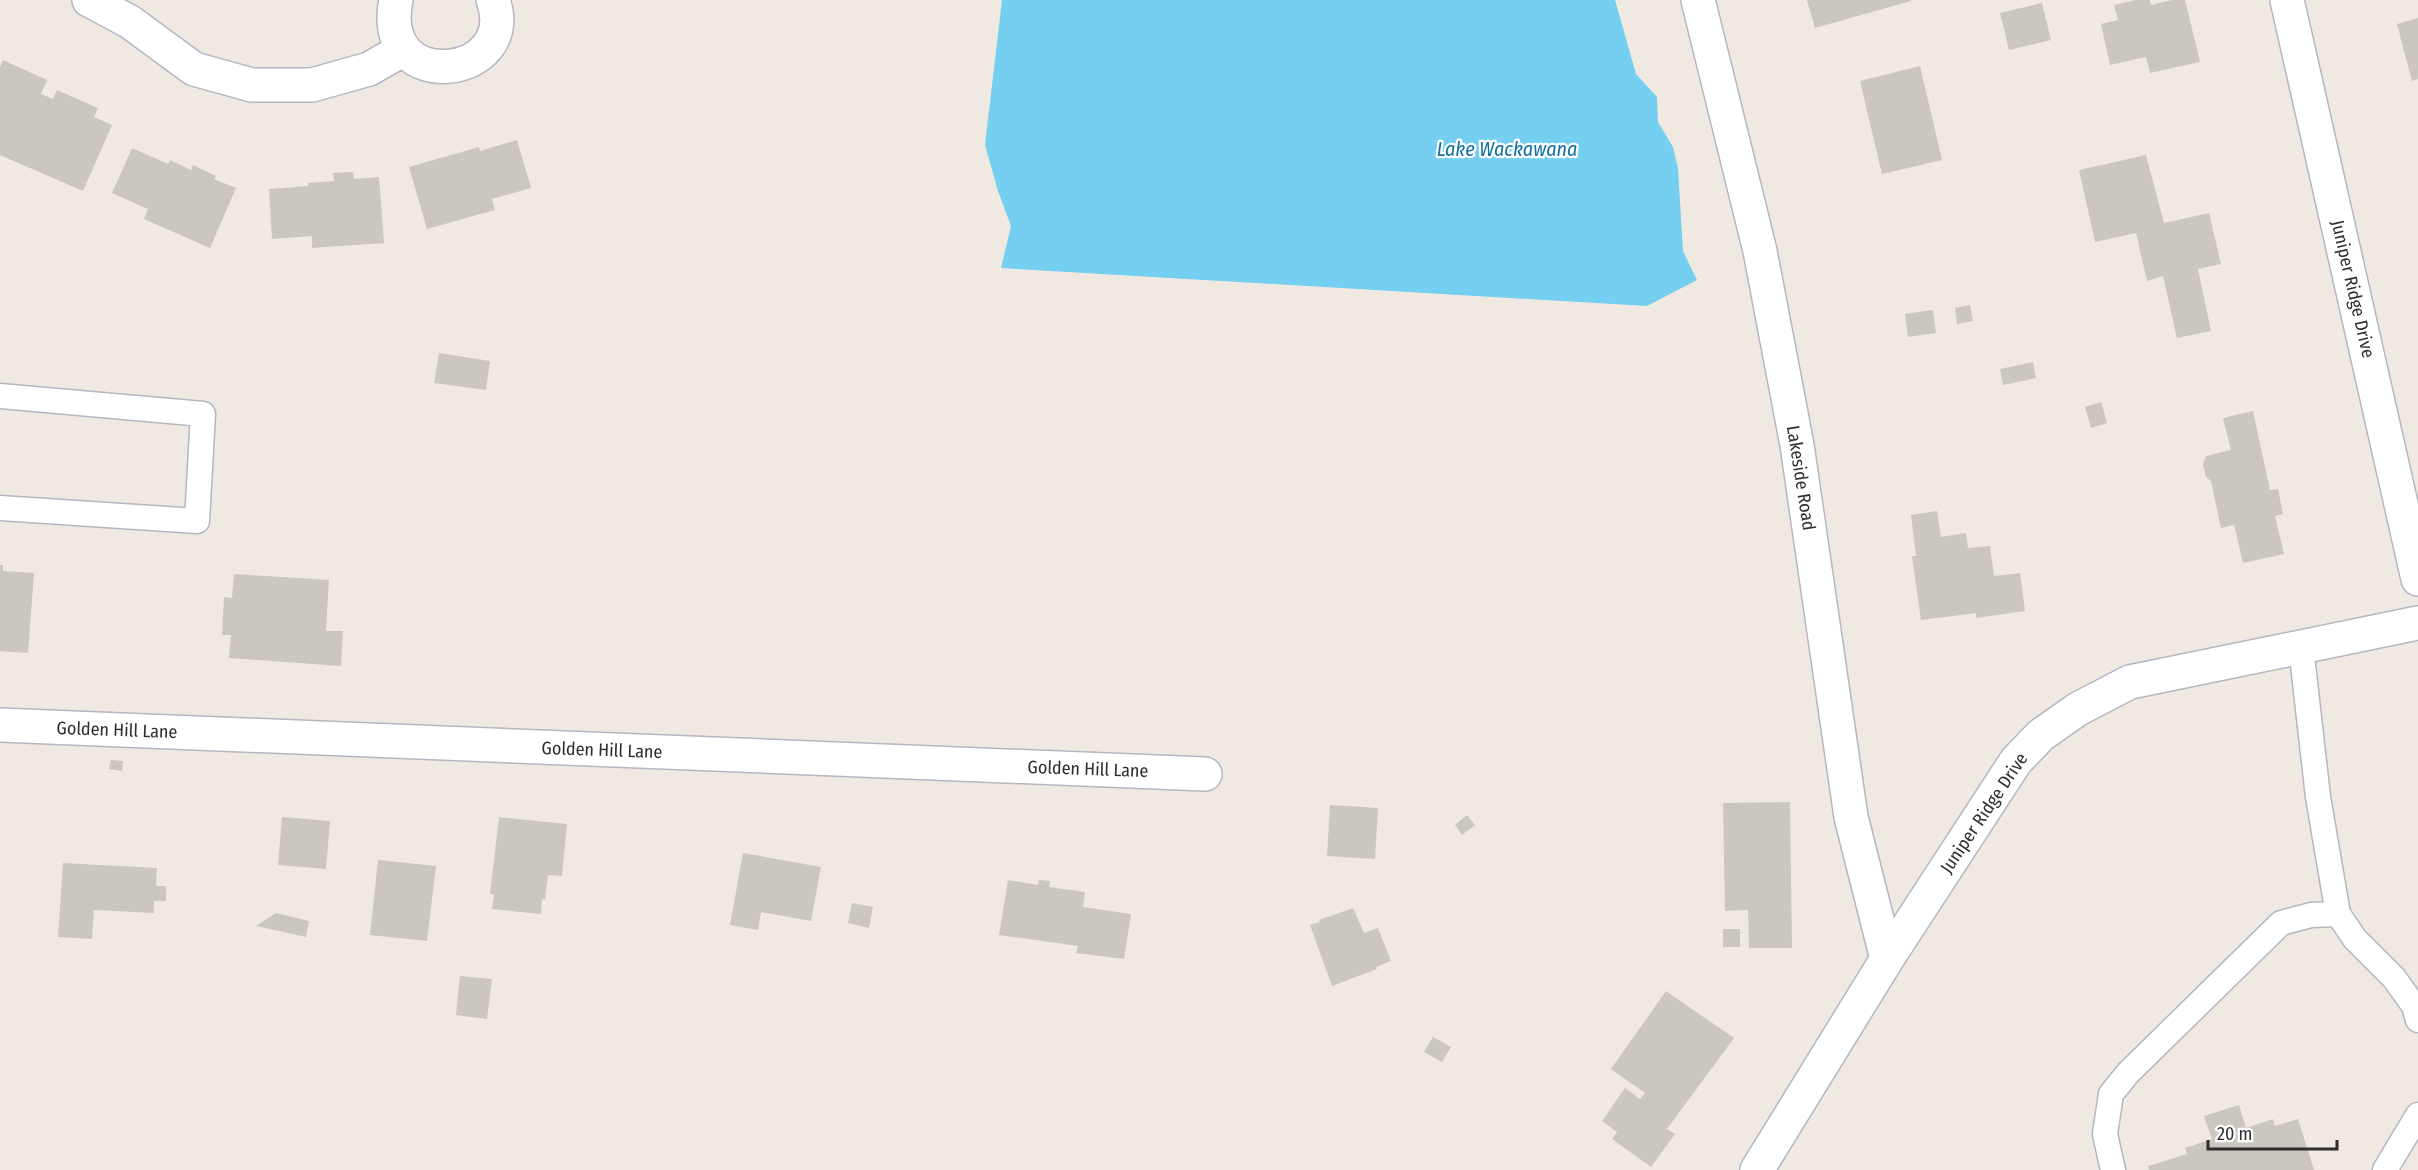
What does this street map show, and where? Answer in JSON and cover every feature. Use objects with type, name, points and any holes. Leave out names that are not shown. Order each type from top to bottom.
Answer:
[{"type":"street","points":[[89,0],[130,22],[194,69],[252,85],[312,85],[369,69],[404,49]]},
{"type":"street","points":[[396,0],[394,17],[396,33],[404,49],[417,60],[433,67],[449,68],[465,64],[480,54],[490,41],[495,25],[496,8],[493,0]]},
{"type":"street","name":"Lakeside Road","points":[[1698,0],[1762,262],[1797,445],[1851,817],[1887,959]]},
{"type":"street","name":"Juniper Ridge Drive","points":[[2287,0],[2418,579]]},
{"type":"street","name":"Juniper Ridge Drive","points":[[1757,1170],[1887,959],[2016,761],[2041,735],[2078,709],[2130,682],[2418,623]]},
{"type":"street","name":"Golden Hill Lane","points":[[0,725],[1205,774]]},
{"type":"lane","points":[[0,396],[203,414],[197,521],[0,508]]},
{"type":"lane","points":[[2301,647],[2318,797],[2338,914],[2355,939],[2394,978],[2414,1006],[2418,1020]]},
{"type":"lane","points":[[2113,1170],[2105,1134],[2106,1124],[2111,1094],[2128,1073],[2281,923],[2311,915],[2338,914]]},
{"type":"lane","points":[[2385,1170],[2418,1115]]},
{"type":"water","name":"Lake Wackawana","points":[[1002,0],[1615,0],[1636,74],[1657,97],[1658,122],[1673,147],[1678,168],[1683,251],[1697,280],[1647,306],[1001,268],[1011,226],[985,145]]},
{"type":"building","points":[[1807,0],[1911,0],[1911,1],[1815,28]]},
{"type":"building","points":[[2136,0],[2150,0],[2151,5],[2172,0],[2185,0],[2200,62],[2150,73],[2146,57],[2110,65],[2101,24],[2118,20],[2114,5]]},
{"type":"building","points":[[2042,3],[2051,40],[2009,50],[2000,13]]},
{"type":"building","points":[[2418,18],[2418,79],[2412,81],[2397,24]]},
{"type":"building","points":[[3,60],[47,80],[41,94],[53,99],[57,90],[98,108],[94,117],[112,125],[83,191],[0,155],[0,67]]},
{"type":"building","points":[[1920,66],[1942,160],[1882,174],[1860,81]]},
{"type":"building","points":[[517,140],[531,188],[492,199],[495,210],[427,229],[409,167],[479,147],[480,151]]},
{"type":"building","points":[[132,148],[168,164],[170,160],[191,170],[193,165],[216,176],[214,179],[236,188],[210,248],[144,219],[148,209],[112,193]]},
{"type":"building","points":[[2146,155],[2164,223],[2209,213],[2221,264],[2198,269],[2211,331],[2177,338],[2163,276],[2147,281],[2136,233],[2095,242],[2079,170]]},
{"type":"building","points":[[353,172],[354,179],[379,177],[384,243],[312,248],[312,236],[272,239],[269,189],[334,181],[333,173]]},
{"type":"building","points":[[1970,305],[1973,321],[1957,324],[1955,308]]},
{"type":"building","points":[[1933,310],[1936,333],[1908,337],[1905,314]]},
{"type":"building","points":[[439,353],[490,361],[486,390],[434,383]]},
{"type":"building","points":[[2033,362],[2036,378],[2003,385],[2000,369]]},
{"type":"building","points":[[2101,402],[2107,423],[2091,428],[2085,407]]},
{"type":"building","points":[[2253,411],[2270,490],[2278,489],[2283,514],[2275,516],[2284,554],[2243,563],[2234,525],[2221,528],[2211,481],[2206,477],[2203,465],[2206,456],[2231,450],[2223,418]]},
{"type":"building","points":[[1937,511],[1941,537],[1966,533],[1968,548],[1990,546],[1994,576],[2020,573],[2025,611],[1976,618],[1976,613],[1921,620],[1912,556],[1916,556],[1911,515]]},
{"type":"building","points":[[0,565],[3,565],[3,571],[34,573],[28,653],[0,651]]},
{"type":"building","points":[[234,574],[329,580],[326,631],[343,631],[341,666],[229,658],[231,635],[222,635],[224,597],[232,598]]},
{"type":"building","points":[[111,760],[123,761],[122,771],[109,769]]},
{"type":"building","points":[[1790,802],[1792,948],[1749,948],[1748,910],[1725,911],[1723,803]]},
{"type":"building","points":[[1330,805],[1378,808],[1375,859],[1327,856]]},
{"type":"building","points":[[1467,815],[1475,825],[1462,835],[1455,825]]},
{"type":"building","points":[[282,817],[330,821],[326,869],[278,865]]},
{"type":"building","points":[[499,817],[567,824],[562,876],[548,875],[541,914],[492,909],[494,895],[490,894]]},
{"type":"building","points":[[743,853],[821,867],[811,921],[761,912],[758,930],[730,925]]},
{"type":"building","points":[[378,860],[436,866],[427,941],[370,935]]},
{"type":"building","points":[[63,863],[157,868],[156,886],[166,886],[166,901],[154,901],[154,913],[94,910],[92,939],[58,937]]},
{"type":"building","points":[[1008,880],[1038,885],[1039,880],[1050,881],[1049,887],[1085,892],[1083,907],[1131,914],[1124,959],[1076,953],[1078,946],[999,935]]},
{"type":"building","points":[[852,903],[873,907],[869,928],[848,923]]},
{"type":"building","points":[[1353,908],[1364,933],[1378,928],[1391,961],[1376,967],[1377,969],[1332,986],[1310,925]]},
{"type":"building","points":[[276,913],[309,921],[306,937],[256,926]]},
{"type":"building","points":[[1723,929],[1740,929],[1740,947],[1723,947]]},
{"type":"building","points":[[460,976],[492,979],[487,1019],[456,1015]]},
{"type":"building","points":[[1666,991],[1734,1038],[1667,1129],[1675,1134],[1651,1167],[1612,1139],[1617,1132],[1602,1121],[1625,1088],[1640,1099],[1645,1093],[1611,1069]]},
{"type":"building","points":[[1433,1037],[1451,1047],[1442,1062],[1424,1052]]},
{"type":"building","points":[[2239,1105],[2246,1128],[2273,1119],[2275,1126],[2298,1119],[2314,1170],[2149,1170],[2148,1166],[2187,1154],[2185,1148],[2212,1139],[2204,1116]]}]
